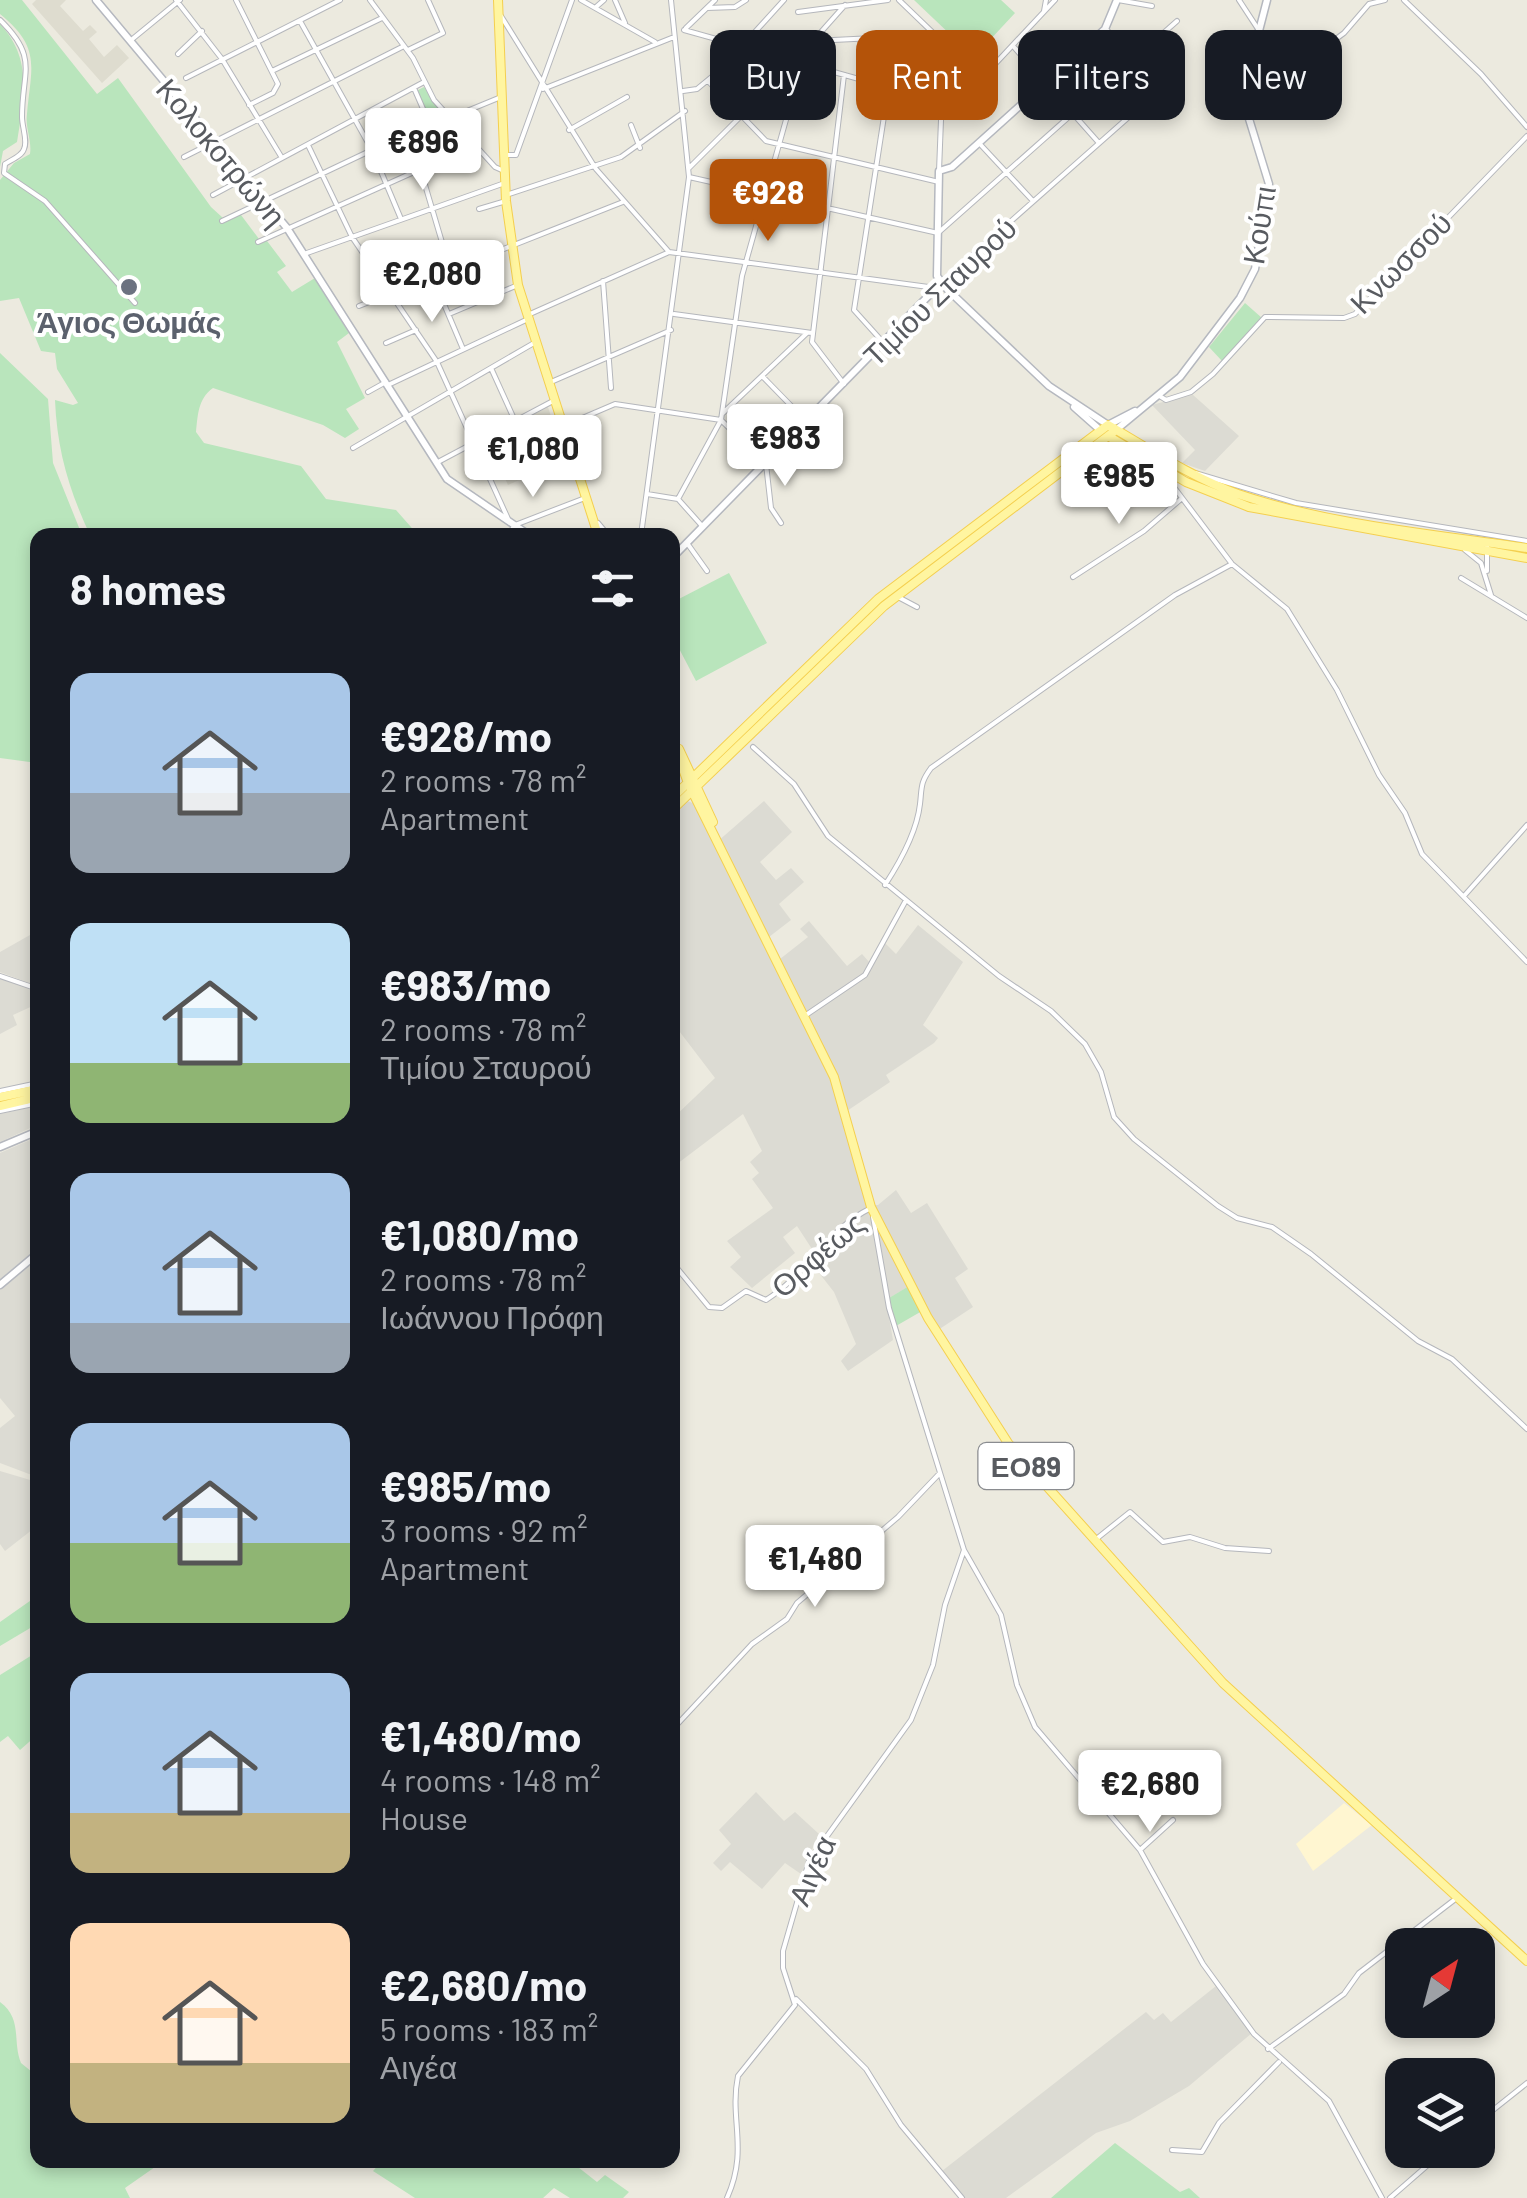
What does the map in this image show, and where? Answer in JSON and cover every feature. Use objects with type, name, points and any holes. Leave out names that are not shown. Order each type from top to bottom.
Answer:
[{"type":"main road","points":[[498,0],[510,244],[526,317],[596,528]]},
{"type":"main road","points":[[1108,430],[1117,442],[1186,482],[1248,508],[1462,548],[1527,545]]},
{"type":"main road","points":[[680,793],[896,594],[1093,447],[1108,430]]},
{"type":"main road","points":[[1108,430],[1190,473],[1270,504],[1527,558]]},
{"type":"main road","points":[[680,800],[878,598],[1108,430]]},
{"type":"main road","points":[[1093,447],[1117,442]]},
{"type":"main road","name":"ΕΟ89","points":[[680,756],[842,1100],[871,1207],[928,1318],[982,1404],[1031,1472],[1242,1702],[1527,1961]]},
{"type":"main road","points":[[0,1094],[30,1088]]},
{"type":"main road","points":[[0,1108],[30,1102]]},
{"type":"street","points":[[99,3],[110,0]]},
{"type":"street","points":[[236,0],[277,89],[249,105]]},
{"type":"street","points":[[186,78],[340,0]]},
{"type":"street","points":[[370,0],[451,118],[494,167],[504,171]]},
{"type":"street","points":[[184,157],[443,33],[428,0]]},
{"type":"street","points":[[504,155],[516,154],[572,0]]},
{"type":"street","points":[[581,0],[656,43]]},
{"type":"street","points":[[596,7],[604,0]]},
{"type":"street","points":[[615,0],[625,24]]},
{"type":"street","points":[[642,528],[689,177],[671,0]]},
{"type":"street","points":[[542,90],[684,30],[715,0]]},
{"type":"street","points":[[707,8],[735,6],[746,0]]},
{"type":"street","points":[[757,30],[784,0]]},
{"type":"street","points":[[798,12],[888,0]]},
{"type":"street","points":[[899,0],[930,30]]},
{"type":"street","points":[[1044,11],[1046,0]]},
{"type":"street","points":[[998,60],[1055,0]]},
{"type":"street","points":[[1105,28],[1118,0],[1152,6]]},
{"type":"street","points":[[1239,0],[1258,29]]},
{"type":"street","name":"Κούπι","points":[[1108,430],[1180,376],[1224,321],[1254,269],[1269,198],[1266,171],[1244,94],[1267,0]]},
{"type":"street","points":[[1342,34],[1369,4],[1386,0]]},
{"type":"street","points":[[1404,0],[1481,74],[1527,127]]},
{"type":"street","points":[[130,40],[178,1],[222,59],[282,158]]},
{"type":"street","name":"Κολοκοτρώνη","points":[[99,3],[287,228],[435,463],[452,484],[519,528]]},
{"type":"street","points":[[823,30],[845,5]]},
{"type":"street","points":[[498,11],[542,82]]},
{"type":"street","points":[[272,71],[382,18]]},
{"type":"street","points":[[0,20],[23,47],[28,72],[22,113],[25,146],[22,154],[6,164],[4,173],[45,201],[135,303]]},
{"type":"street","points":[[300,21],[372,150],[401,220]]},
{"type":"street","points":[[1166,30],[1176,21]]},
{"type":"street","points":[[684,30],[710,37]]},
{"type":"street","points":[[178,54],[202,31]]},
{"type":"street","points":[[1012,45],[1018,52]]},
{"type":"street","points":[[836,73],[856,78]]},
{"type":"street","points":[[844,75],[810,333],[812,345],[844,384]]},
{"type":"street","points":[[683,91],[698,89],[708,81]]},
{"type":"street","points":[[213,196],[424,82]]},
{"type":"street","points":[[414,88],[431,125]]},
{"type":"street","points":[[542,90],[596,168],[669,252]]},
{"type":"street","points":[[222,220],[372,150],[501,96]]},
{"type":"street","points":[[569,130],[627,97]]},
{"type":"street","points":[[939,171],[952,167],[1018,107]]},
{"type":"street","points":[[479,209],[596,168],[640,148],[685,111]]},
{"type":"street","points":[[689,168],[738,120]]},
{"type":"street","points":[[746,120],[763,138],[779,144],[939,182]]},
{"type":"street","points":[[678,499],[721,420],[745,263],[786,120]]},
{"type":"street","points":[[883,120],[856,315],[884,343]]},
{"type":"street","points":[[939,286],[940,120]]},
{"type":"street","points":[[938,233],[1066,120]]},
{"type":"street","points":[[1079,120],[1100,143]]},
{"type":"street","name":"Τιμίου Σταυρού","points":[[680,550],[939,286],[1126,120]]},
{"type":"street","points":[[631,125],[640,148]]},
{"type":"street","points":[[410,134],[444,249],[441,297],[463,349]]},
{"type":"street","name":"Κνωσσού","points":[[1158,395],[1166,400],[1190,392],[1265,318],[1326,319],[1355,314],[1527,136]]},
{"type":"street","points":[[979,142],[1033,201]]},
{"type":"street","points":[[308,145],[352,237],[438,362],[512,523],[510,528]]},
{"type":"street","points":[[258,242],[452,155]]},
{"type":"street","points":[[689,177],[938,233]]},
{"type":"street","points":[[304,254],[505,183]]},
{"type":"street","points":[[359,306],[624,202]]},
{"type":"street","points":[[370,264],[417,245]]},
{"type":"street","points":[[368,392],[669,252],[858,280],[939,286],[1070,402],[1108,430]]},
{"type":"street","points":[[603,281],[611,388]]},
{"type":"street","points":[[448,315],[518,285]]},
{"type":"street","points":[[673,314],[810,333]]},
{"type":"street","points":[[386,343],[416,330]]},
{"type":"street","points":[[547,384],[671,330]]},
{"type":"street","points":[[723,412],[810,333]]},
{"type":"street","points":[[354,448],[534,343]]},
{"type":"street","points":[[491,368],[515,421]]},
{"type":"street","points":[[763,377],[806,422]]},
{"type":"street","points":[[435,463],[553,401]]},
{"type":"street","points":[[562,427],[615,404],[721,420],[766,464],[772,508],[781,523]]},
{"type":"street","points":[[1137,454],[1135,461],[1167,478],[1232,564],[1296,620],[1379,775],[1406,813],[1422,854],[1527,962]]},
{"type":"street","points":[[1190,473],[1211,475],[1296,503],[1527,545]]},
{"type":"street","points":[[647,494],[678,499],[703,528]]},
{"type":"street","points":[[512,523],[585,498]]},
{"type":"street","points":[[1073,577],[1144,532],[1181,499]]},
{"type":"street","points":[[592,516],[602,528]]},
{"type":"street","points":[[688,543],[708,570]]},
{"type":"street","points":[[1486,576],[1488,547]]},
{"type":"street","points":[[1462,548],[1474,556],[1492,596]]},
{"type":"street","points":[[885,885],[902,858],[920,806],[919,785],[931,768],[1175,595],[1232,564]]},
{"type":"street","points":[[1460,578],[1527,618]]},
{"type":"street","points":[[896,594],[917,608]]},
{"type":"street","points":[[754,748],[794,784],[828,836],[906,902],[1052,1011],[1085,1044],[1101,1072],[1114,1116],[1134,1140],[1218,1206],[1281,1232],[1418,1342],[1452,1360],[1527,1428]]},
{"type":"street","points":[[1462,898],[1527,825]]},
{"type":"street","points":[[805,1016],[865,975],[906,902]]},
{"type":"street","points":[[0,976],[30,986]]},
{"type":"street","points":[[0,1147],[30,1134]]},
{"type":"street","points":[[871,1207],[889,1308],[964,1550],[1006,1626],[1027,1713],[1140,1850],[1203,1964],[1268,2049],[1322,2093],[1340,2118],[1382,2198]]},
{"type":"street","name":"Ορφέως","points":[[680,1272],[708,1307],[722,1308],[746,1291],[766,1300],[793,1283],[820,1246],[871,1207]]},
{"type":"street","points":[[0,1286],[30,1261]]},
{"type":"street","points":[[680,1721],[765,1631],[787,1619],[809,1592],[898,1518],[940,1473]]},
{"type":"street","points":[[1094,1540],[1130,1512],[1164,1542],[1190,1537],[1225,1548],[1270,1551]]},
{"type":"street","name":"Αιγέα","points":[[795,1998],[782,1968],[782,1951],[809,1861],[911,1720],[933,1665],[946,1605],[964,1550]]},
{"type":"street","points":[[960,1565],[971,1565]]},
{"type":"street","points":[[1140,1850],[1174,1820]]},
{"type":"street","points":[[1268,2049],[1344,1994],[1359,1973],[1458,1897]]},
{"type":"street","points":[[728,2198],[736,2180],[740,2142],[738,2076],[789,2015],[795,1998],[866,2069],[909,2136],[962,2198]]},
{"type":"street","points":[[1172,2150],[1202,2152],[1219,2124],[1280,2061]]},
{"type":"street","points":[[1495,2108],[1527,2082]]},
{"type":"street","points":[[1390,2198],[1424,2168]]},
{"type":"shaded area","points":[[36,0],[66,0],[60,6],[83,31],[90,25],[97,32],[89,39],[104,57],[117,45],[129,58],[102,83],[32,4]]},
{"type":"shaded area","points":[[1192,394],[1239,436],[1205,471],[1182,463],[1195,450],[1152,405]]},
{"type":"shaded area","points":[[548,407],[565,460],[508,485],[487,439]]},
{"type":"shaded area","points":[[687,801],[696,804],[717,842],[764,801],[792,832],[760,862],[776,880],[791,868],[804,882],[779,904],[791,920],[769,937],[780,959],[808,937],[800,929],[809,921],[847,966],[862,954],[870,963],[882,940],[896,954],[918,925],[963,962],[923,1025],[938,1038],[886,1075],[890,1082],[841,1115],[867,1205],[878,1205],[896,1190],[911,1213],[927,1203],[968,1269],[955,1278],[973,1307],[938,1330],[911,1285],[886,1300],[893,1340],[848,1371],[841,1361],[856,1344],[834,1292],[812,1264],[812,1249],[797,1226],[783,1237],[795,1253],[752,1288],[730,1267],[741,1257],[727,1241],[773,1208],[752,1179],[759,1173],[750,1162],[762,1151],[743,1114],[680,1162],[680,1111],[715,1078],[680,1032],[680,808]]},
{"type":"shaded area","points":[[30,935],[30,983],[0,972],[0,952]]},
{"type":"shaded area","points":[[0,978],[30,988],[30,1007],[13,1015],[17,1025],[0,1034]]},
{"type":"shaded area","points":[[30,1108],[30,1128],[0,1142],[0,1114]]},
{"type":"shaded area","points":[[30,1140],[30,1256],[0,1280],[0,1153]]},
{"type":"shaded area","points":[[30,1262],[30,1474],[0,1463],[0,1428],[15,1416],[0,1398],[0,1288]]},
{"type":"shaded area","points":[[0,1471],[30,1480],[30,1531],[5,1551],[0,1544]]},
{"type":"shaded area","points":[[756,1792],[784,1821],[795,1812],[819,1834],[801,1874],[785,1863],[762,1889],[730,1862],[721,1871],[713,1863],[731,1844],[719,1830]]},
{"type":"shaded area","points":[[1344,1803],[1372,1825],[1313,1871],[1296,1844]]},
{"type":"shaded area","points":[[1216,1986],[1252,2033],[1189,2086],[1130,2121],[1096,2133],[1006,2198],[965,2198],[942,2171],[1146,2012],[1154,2020],[1163,2013],[1171,2022]]},
{"type":"green space","points":[[0,0],[22,0],[97,94],[118,78],[211,207],[223,218],[238,211],[259,239],[264,237],[286,266],[277,272],[292,292],[315,278],[349,333],[337,342],[365,398],[346,409],[359,429],[345,438],[323,425],[213,388],[204,397],[198,413],[196,432],[204,443],[301,466],[326,499],[396,510],[412,528],[87,528],[65,469],[55,400],[78,403],[57,369],[55,353],[41,351],[19,298],[0,301],[0,180],[14,163],[30,154],[27,119],[31,59],[22,37],[0,14]]},
{"type":"green space","points":[[914,0],[1001,0],[1015,13],[998,31],[946,30]]},
{"type":"green space","points":[[0,24],[18,51],[23,80],[17,142],[3,151],[0,167]]},
{"type":"green space","points":[[424,87],[446,119],[431,125],[416,91]]},
{"type":"green space","points":[[1245,303],[1262,318],[1222,361],[1209,347]]},
{"type":"green space","points":[[0,353],[48,399],[53,463],[79,528],[30,528],[30,762],[0,758]]},
{"type":"green space","points":[[729,573],[767,643],[696,681],[680,650],[680,598]]},
{"type":"green space","points":[[909,1286],[922,1311],[896,1326],[889,1298]]},
{"type":"green space","points":[[30,1601],[30,1628],[0,1646],[0,1622]]},
{"type":"green space","points":[[30,1656],[30,1741],[20,1750],[8,1736],[0,1742],[0,1675]]},
{"type":"green space","points":[[0,2002],[12,2016],[18,2055],[30,2070],[30,2168],[154,2168],[125,2188],[130,2198],[0,2198]]},
{"type":"green space","points":[[1115,2143],[1180,2192],[1189,2188],[1200,2198],[1051,2198]]},
{"type":"green space","points":[[579,2168],[597,2182],[605,2175],[629,2192],[623,2198],[570,2198],[554,2188],[543,2198],[415,2198],[373,2171]]},
{"type":"place","name":"Άγιος Θωμάς","points":[[129,287]]}]
